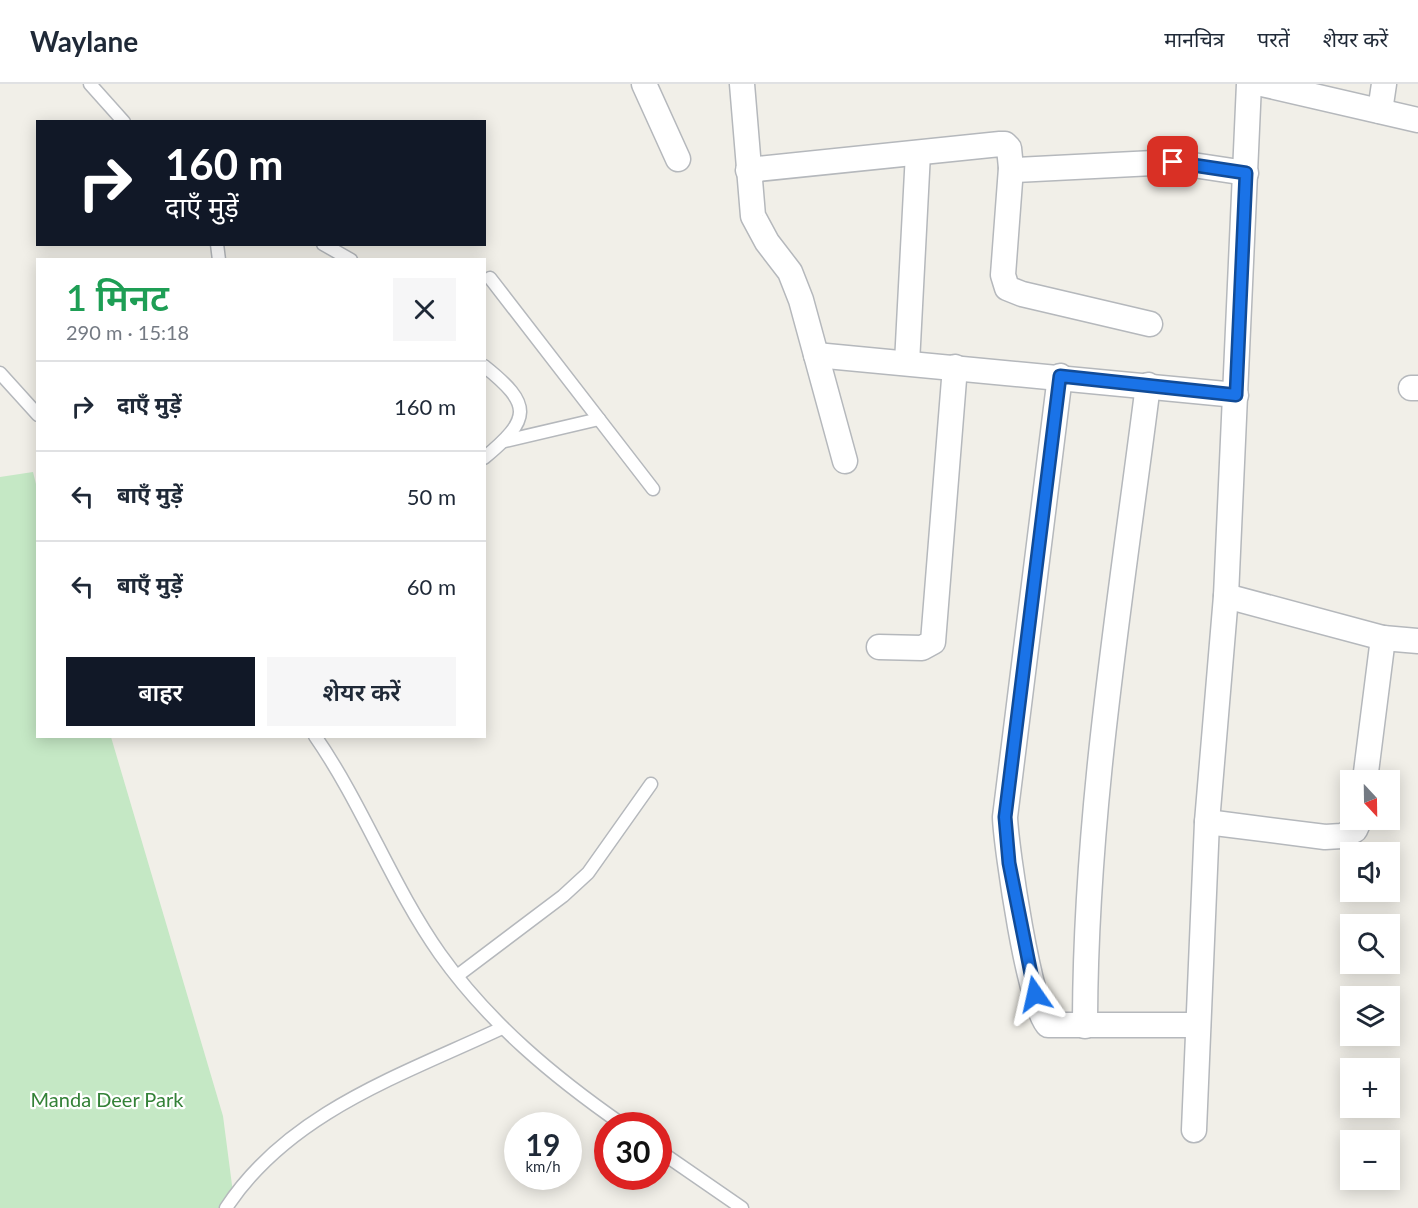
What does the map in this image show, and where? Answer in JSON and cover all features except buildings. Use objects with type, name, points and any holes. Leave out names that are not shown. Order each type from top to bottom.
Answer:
[{"type":"street","points":[[644,84],[678,159]]},
{"type":"street","points":[[742,84],[753,216],[767,242],[790,272],[801,300],[845,461]]},
{"type":"street","points":[[1194,1130],[1207,822],[1226,596],[1249,84]]},
{"type":"street","points":[[1262,84],[1418,120]]},
{"type":"street","points":[[1380,111],[1384,84]]},
{"type":"street","points":[[748,170],[1005,144],[1009,148],[1011,168],[1003,275],[1007,288],[1022,294],[1150,324]]},
{"type":"street","points":[[907,363],[918,153]]},
{"type":"street","points":[[1011,168],[1021,170],[1173,162],[1246,173]]},
{"type":"street","points":[[816,355],[1060,376],[1236,395]]},
{"type":"street","points":[[879,646],[922,648],[933,642],[955,367]]},
{"type":"street","points":[[1060,376],[1009,783],[1006,841],[1035,994],[1043,1021],[1048,1025],[1198,1025]]},
{"type":"street","points":[[1085,1026],[1086,908],[1102,755],[1148,385]]},
{"type":"street","points":[[1226,596],[1383,638],[1418,641]]},
{"type":"street","points":[[1366,770],[1383,638]]},
{"type":"street","points":[[1207,822],[1326,837],[1342,836],[1355,830]]},
{"type":"lane","points":[[90,84],[122,120]]},
{"type":"lane","points":[[326,246],[348,258]]},
{"type":"lane","points":[[490,278],[653,489]]},
{"type":"lane","points":[[486,368],[500,378],[519,401],[521,414],[517,428],[486,456]]},
{"type":"lane","points":[[0,373],[36,413]]},
{"type":"lane","points":[[504,442],[599,419]]},
{"type":"lane","points":[[316,738],[439,953],[502,1028],[543,1065],[606,1112]]},
{"type":"lane","points":[[457,976],[555,902],[588,873],[651,784]]},
{"type":"lane","points":[[225,1208],[242,1183],[265,1159],[322,1114],[502,1028]]},
{"type":"lane","points":[[672,1160],[742,1208]]},
{"type":"green space","name":"Manda Deer Park","points":[[33,472],[36,484],[36,738],[111,738],[223,1116],[235,1208],[0,1208],[0,477]]},
{"type":"route","points":[[1035,994],[1009,863],[1005,817],[1060,376],[1236,395],[1246,173],[1173,162]]}]
